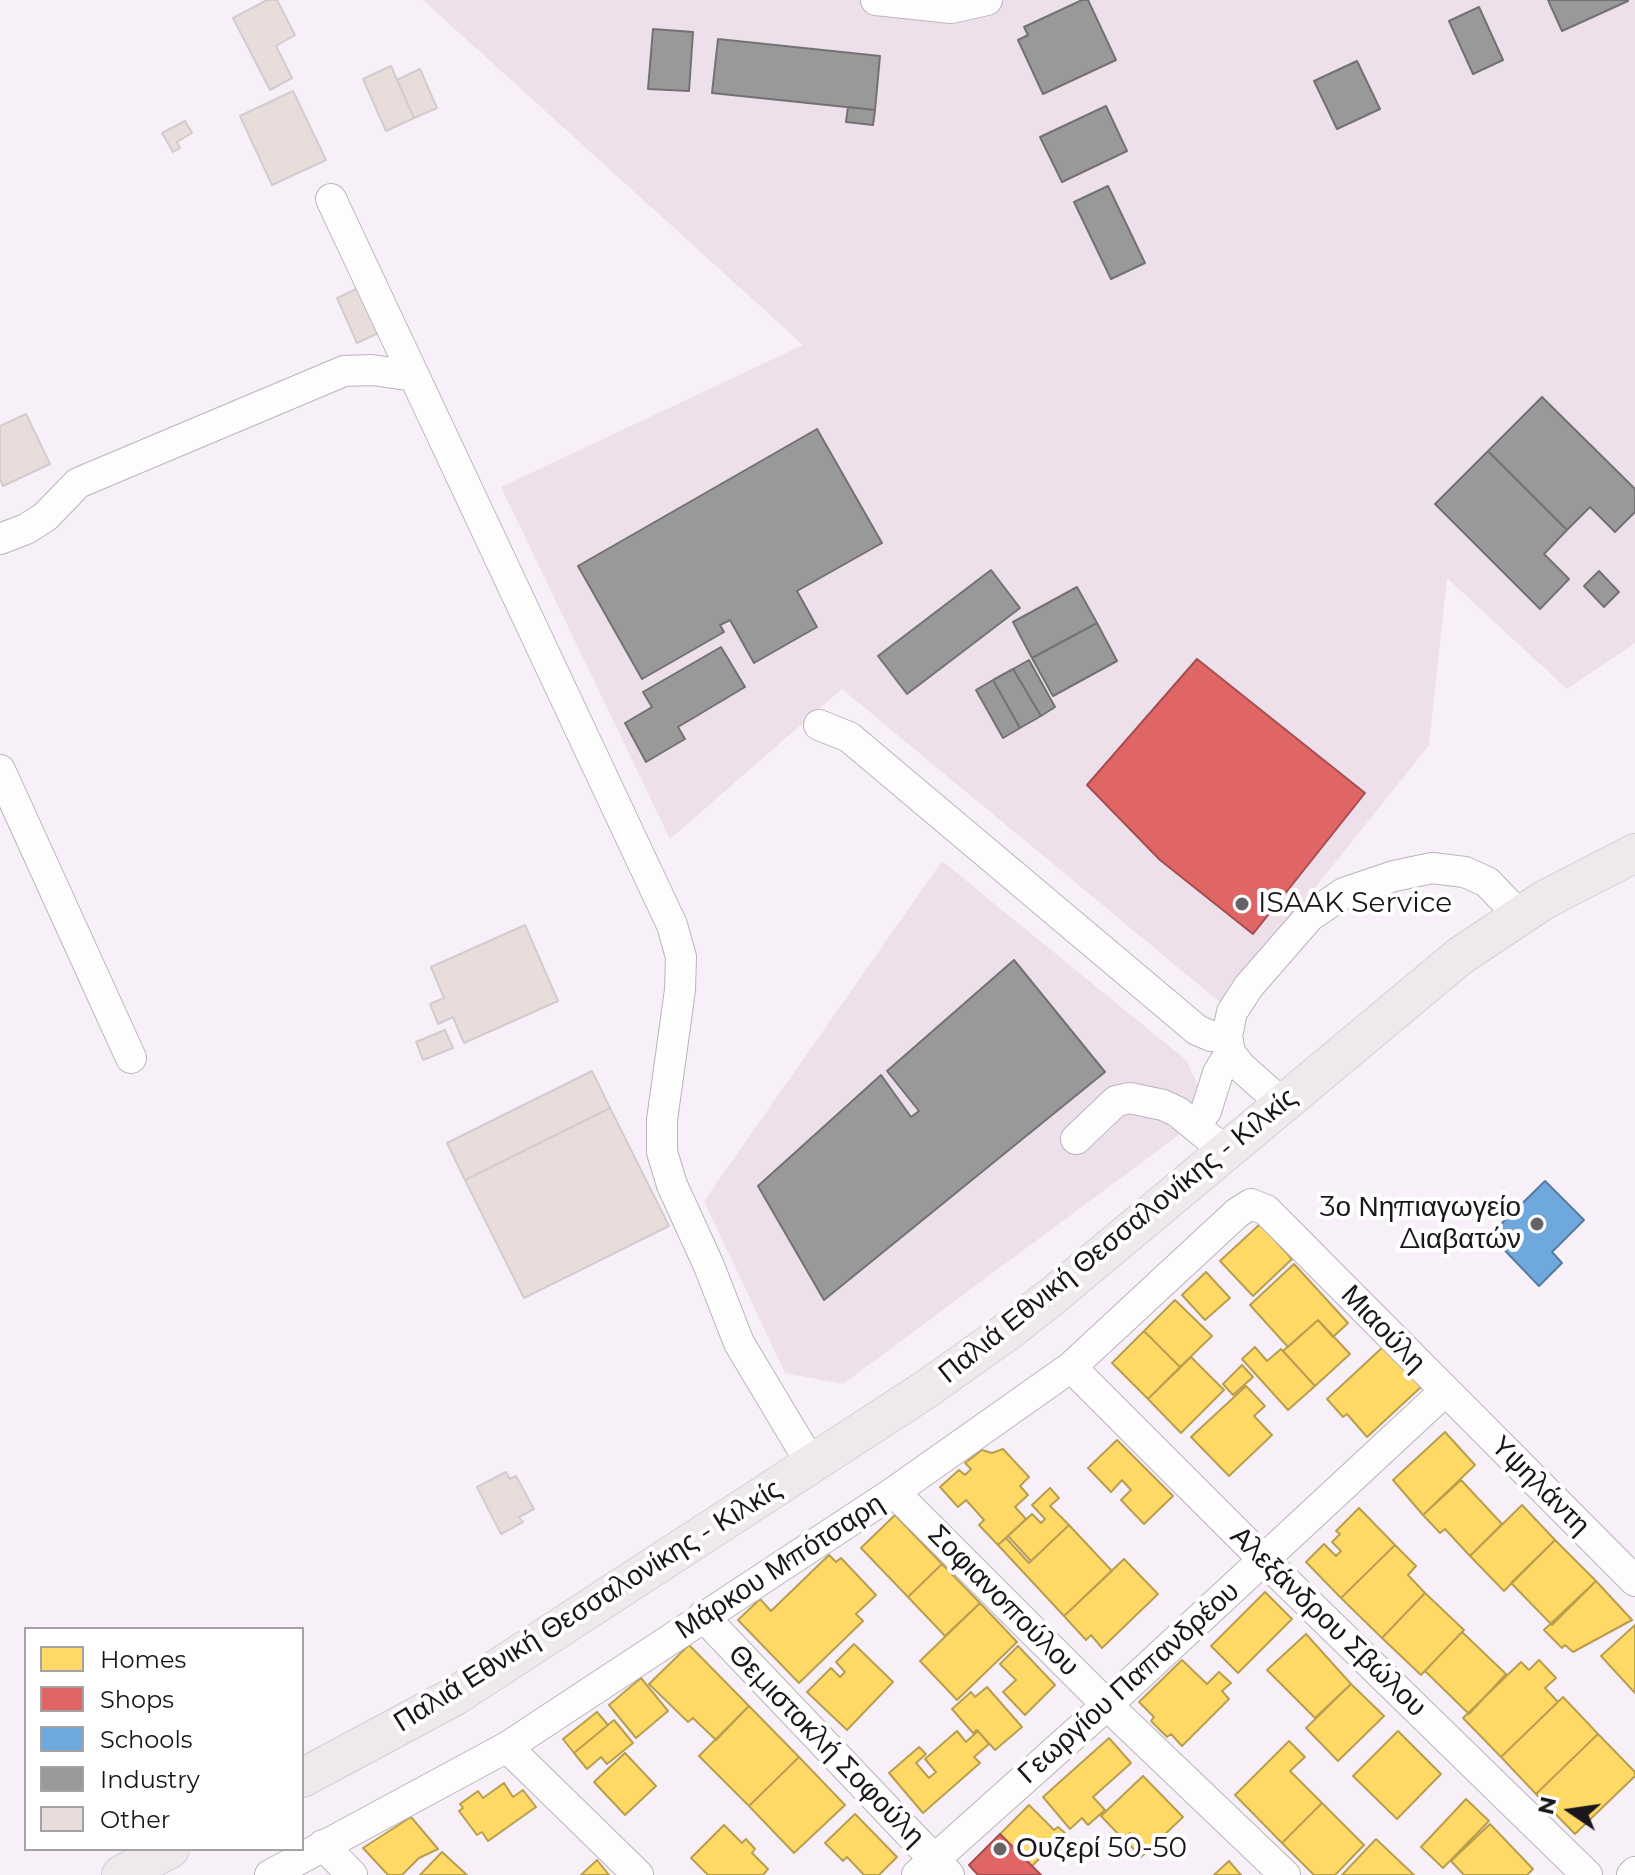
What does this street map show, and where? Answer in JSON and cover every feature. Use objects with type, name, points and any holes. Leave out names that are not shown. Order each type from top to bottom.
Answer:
[{"type":"main road","name":"Παλιά Εθνική Θεσσαλονίκης - Κιλκίς","points":[[304,1777],[455,1696],[925,1390],[1008,1331],[1460,956],[1572,883],[1635,853]]},
{"type":"main road","points":[[121,1875],[166,1851]]},
{"type":"street","points":[[876,0],[951,8],[987,0]]},
{"type":"street","points":[[331,199],[672,925],[681,957],[680,990],[662,1120],[662,1152],[672,1185],[709,1266],[739,1343],[812,1465]]},
{"type":"street","points":[[0,539],[26,529],[45,517],[78,483],[344,371],[372,370],[414,376]]},
{"type":"street","points":[[819,725],[849,737],[1197,1030],[1229,1045],[1241,1067],[1284,1105]]},
{"type":"street","points":[[0,770],[131,1058]]},
{"type":"street","points":[[1194,1125],[1206,1111],[1229,1045],[1232,1012],[1249,986],[1310,916],[1344,893],[1394,876],[1432,868],[1465,872],[1487,882],[1519,915]]},
{"type":"street","points":[[1076,1139],[1116,1101],[1130,1098],[1163,1105],[1178,1112],[1225,1151]]},
{"type":"street","name":"Μάρκου Μπότσαρη","points":[[270,1875],[507,1747],[894,1492],[1071,1367],[1237,1213],[1251,1204]]},
{"type":"street","name":"Μιαούλη","points":[[1251,1204],[1266,1210],[1444,1392]]},
{"type":"street","name":"Αλεξάνδρου Σβώλου","points":[[1071,1367],[1587,1875]]},
{"type":"street","name":"Γεωργίου Παπανδρέου","points":[[933,1870],[1444,1392]]},
{"type":"street","name":"Υψηλάντη","points":[[1444,1392],[1635,1581]]},
{"type":"street","name":"Σοφιανοπούλου","points":[[894,1492],[1107,1705],[1285,1875]]},
{"type":"street","name":"Θεμιστοκλή Σοφούλη","points":[[703,1616],[933,1870]]},
{"type":"street","points":[[507,1747],[638,1875]]},
{"type":"street","points":[[323,1845],[352,1875]]},
{"type":"shaded area","points":[[423,0],[1635,0],[1635,643],[1567,689],[1447,578],[1429,745],[1222,1004],[842,689],[670,839],[501,487],[803,345]]},
{"type":"shaded area","points":[[942,861],[1186,1060],[1201,1091],[1180,1134],[843,1384],[785,1373],[704,1201]]},
{"type":"building: Homes","points":[[1260,1224],[1292,1259],[1253,1296],[1220,1261]]},
{"type":"building: Homes","points":[[1294,1264],[1348,1323],[1333,1337],[1318,1320],[1288,1347],[1250,1305]]},
{"type":"building: Homes","points":[[1206,1272],[1230,1298],[1205,1320],[1182,1295]]},
{"type":"building: Homes","points":[[1175,1300],[1212,1336],[1180,1367],[1144,1331]]},
{"type":"building: Homes","points":[[1318,1320],[1350,1354],[1315,1386],[1283,1351]]},
{"type":"building: Homes","points":[[1144,1331],[1180,1367],[1148,1399],[1112,1363]]},
{"type":"building: Homes","points":[[1384,1346],[1421,1387],[1367,1437],[1347,1414],[1343,1417],[1327,1399]]},
{"type":"building: Homes","points":[[1255,1347],[1267,1361],[1281,1349],[1315,1386],[1288,1410],[1242,1359]]},
{"type":"building: Homes","points":[[1191,1357],[1224,1390],[1181,1433],[1148,1399]]},
{"type":"building: Homes","points":[[1242,1365],[1253,1377],[1233,1395],[1223,1384]]},
{"type":"building: Homes","points":[[1246,1386],[1265,1406],[1254,1416],[1272,1435],[1229,1476],[1191,1437]]},
{"type":"building: Homes","points":[[1445,1432],[1475,1465],[1423,1515],[1393,1480]]},
{"type":"building: Homes","points":[[1117,1440],[1173,1496],[1144,1524],[1121,1500],[1131,1490],[1122,1480],[1111,1492],[1088,1468]]},
{"type":"building: Homes","points":[[1003,1449],[1029,1477],[1020,1486],[1028,1495],[1015,1507],[1026,1519],[998,1545],[979,1525],[984,1520],[966,1500],[958,1507],[940,1487],[959,1470],[965,1475],[971,1469],[965,1463],[982,1450],[992,1453]]},
{"type":"building: Homes","points":[[1461,1480],[1502,1524],[1470,1556],[1445,1529],[1440,1533],[1423,1515]]},
{"type":"building: Homes","points":[[1050,1488],[1059,1498],[1050,1506],[1069,1525],[1031,1561],[1008,1536],[1032,1514],[1041,1523],[1045,1519],[1032,1505]]},
{"type":"building: Homes","points":[[1522,1505],[1555,1540],[1504,1591],[1470,1556]]},
{"type":"building: Homes","points":[[1359,1508],[1395,1545],[1341,1598],[1306,1562],[1324,1544],[1336,1556],[1341,1551],[1332,1542],[1340,1534],[1336,1531]]},
{"type":"building: Homes","points":[[895,1515],[942,1564],[908,1597],[861,1548]]},
{"type":"building: Homes","points":[[1069,1525],[1112,1571],[1064,1616],[998,1545],[1006,1538],[1029,1563]]},
{"type":"building: Homes","points":[[1555,1540],[1596,1581],[1552,1625],[1511,1583]]},
{"type":"building: Homes","points":[[1395,1545],[1416,1566],[1408,1575],[1425,1593],[1382,1638],[1341,1598]]},
{"type":"building: Homes","points":[[829,1555],[836,1562],[841,1558],[876,1595],[856,1614],[863,1621],[799,1683],[738,1620],[760,1599],[771,1611]]},
{"type":"building: Homes","points":[[1124,1559],[1158,1594],[1102,1648],[1091,1635],[1086,1640],[1064,1616]]},
{"type":"building: Homes","points":[[942,1564],[980,1603],[945,1636],[908,1597]]},
{"type":"building: Homes","points":[[1596,1581],[1632,1620],[1573,1652],[1565,1645],[1562,1648],[1544,1630]]},
{"type":"building: Homes","points":[[1265,1592],[1292,1619],[1238,1673],[1211,1646]]},
{"type":"building: Homes","points":[[1425,1593],[1464,1630],[1421,1675],[1382,1638]]},
{"type":"building: Homes","points":[[980,1603],[1017,1642],[957,1700],[920,1661]]},
{"type":"building: Homes","points":[[1635,1625],[1635,1693],[1601,1656]]},
{"type":"building: Homes","points":[[1462,1632],[1506,1674],[1469,1714],[1425,1671]]},
{"type":"building: Homes","points":[[1306,1634],[1351,1684],[1315,1718],[1267,1670]]},
{"type":"building: Homes","points":[[854,1644],[893,1682],[847,1730],[807,1692],[831,1668],[840,1677],[845,1672],[836,1662]]},
{"type":"building: Homes","points":[[689,1645],[749,1706],[716,1740],[693,1718],[688,1722],[649,1684]]},
{"type":"building: Homes","points":[[1018,1646],[1055,1685],[1025,1715],[1003,1692],[1016,1680],[1000,1664]]},
{"type":"building: Homes","points":[[1182,1660],[1207,1684],[1219,1672],[1231,1683],[1222,1691],[1229,1699],[1182,1746],[1171,1734],[1167,1737],[1151,1721],[1154,1717],[1139,1702]]},
{"type":"building: Homes","points":[[1539,1660],[1556,1678],[1545,1688],[1558,1702],[1501,1757],[1463,1718],[1521,1662],[1529,1670]]},
{"type":"building: Homes","points":[[641,1678],[668,1711],[636,1738],[609,1705]]},
{"type":"building: Homes","points":[[1351,1684],[1384,1716],[1338,1761],[1306,1728]]},
{"type":"building: Homes","points":[[987,1687],[1022,1727],[995,1750],[977,1730],[973,1733],[952,1709],[971,1692],[975,1697]]},
{"type":"building: Homes","points":[[1563,1697],[1598,1734],[1536,1794],[1501,1757]]},
{"type":"building: Homes","points":[[749,1706],[799,1757],[749,1806],[699,1756]]},
{"type":"building: Homes","points":[[597,1712],[608,1725],[574,1753],[563,1739]]},
{"type":"building: Homes","points":[[614,1720],[633,1743],[607,1764],[601,1757],[587,1769],[574,1753]]},
{"type":"building: Homes","points":[[957,1731],[966,1742],[978,1731],[989,1744],[974,1757],[980,1763],[923,1813],[889,1773],[919,1747],[926,1754],[916,1763],[929,1778],[936,1772],[925,1759]]},
{"type":"building: Homes","points":[[1398,1731],[1441,1774],[1397,1819],[1353,1776]]},
{"type":"building: Homes","points":[[1598,1734],[1635,1772],[1635,1776],[1575,1834],[1536,1794]]},
{"type":"building: Homes","points":[[1109,1738],[1131,1763],[1093,1797],[1105,1810],[1088,1825],[1082,1818],[1070,1829],[1043,1797]]},
{"type":"building: Homes","points":[[1289,1741],[1305,1757],[1290,1771],[1322,1803],[1282,1843],[1235,1795]]},
{"type":"building: Homes","points":[[625,1753],[656,1786],[625,1815],[594,1782]]},
{"type":"building: Homes","points":[[799,1757],[845,1805],[794,1853],[749,1806]]},
{"type":"building: Homes","points":[[1143,1776],[1183,1817],[1141,1857],[1128,1843],[1134,1837],[1130,1833],[1123,1839],[1101,1816]]},
{"type":"building: Homes","points":[[504,1783],[513,1797],[523,1790],[536,1807],[488,1841],[482,1832],[477,1835],[459,1811],[463,1808],[460,1804],[478,1791],[483,1798]]},
{"type":"building: Homes","points":[[1466,1799],[1489,1821],[1443,1868],[1421,1847]]},
{"type":"building: Homes","points":[[1322,1803],[1364,1845],[1335,1875],[1314,1875],[1282,1843]]},
{"type":"building: Homes","points":[[1029,1805],[1054,1830],[1058,1827],[1065,1833],[1032,1866],[1000,1834]]},
{"type":"building: Homes","points":[[855,1814],[897,1857],[879,1875],[864,1875],[847,1857],[843,1861],[825,1843]]},
{"type":"building: Homes","points":[[411,1817],[438,1849],[419,1858],[402,1875],[388,1875],[363,1848]]},
{"type":"building: Homes","points":[[1490,1824],[1533,1869],[1527,1875],[1464,1875],[1451,1861]]},
{"type":"building: Homes","points":[[724,1825],[742,1843],[746,1839],[755,1849],[752,1853],[768,1869],[763,1875],[708,1875],[691,1858]]},
{"type":"building: Homes","points":[[1376,1839],[1414,1875],[1342,1875]]},
{"type":"building: Homes","points":[[442,1852],[467,1875],[420,1875]]},
{"type":"building: Homes","points":[[597,1860],[609,1875],[581,1875]]},
{"type":"building: Homes","points":[[1229,1861],[1241,1875],[1214,1875]]},
{"type":"building: Shops","points":[[1197,659],[1365,793],[1253,934],[1160,860],[1087,785]]},
{"type":"building: Shops","name":"Ουζερί 50-50","points":[[1000,1834],[1041,1875],[978,1875],[969,1865]]},
{"type":"building: Schools","points":[[1545,1181],[1584,1220],[1552,1252],[1562,1263],[1539,1286],[1490,1235]]},
{"type":"building: Industry","points":[[1088,0],[1116,60],[1043,94],[1018,40],[1028,35],[1024,27]]},
{"type":"building: Industry","points":[[1548,0],[1628,0],[1628,1],[1562,31]]},
{"type":"building: Industry","points":[[1479,7],[1503,60],[1473,74],[1449,21]]},
{"type":"building: Industry","points":[[653,29],[693,32],[689,91],[648,89]]},
{"type":"building: Industry","points":[[718,39],[880,56],[875,110],[712,93]]},
{"type":"building: Industry","points":[[1357,61],[1380,109],[1337,129],[1314,81]]},
{"type":"building: Industry","points":[[1106,106],[1127,151],[1062,182],[1040,137]]},
{"type":"building: Industry","points":[[848,107],[875,110],[873,125],[846,122]]},
{"type":"building: Industry","points":[[1108,186],[1145,263],[1111,279],[1074,202]]},
{"type":"building: Industry","points":[[1542,397],[1635,489],[1635,512],[1615,532],[1590,507],[1567,530],[1488,451]]},
{"type":"building: Industry","points":[[817,429],[882,543],[797,591],[817,627],[754,663],[730,620],[720,625],[724,632],[642,679],[578,566]]},
{"type":"building: Industry","points":[[1488,451],[1567,530],[1544,554],[1569,579],[1540,609],[1435,504]]},
{"type":"building: Industry","points":[[991,570],[1020,608],[907,694],[878,656]]},
{"type":"building: Industry","points":[[1599,571],[1619,592],[1604,607],[1584,586]]},
{"type":"building: Industry","points":[[1077,587],[1097,623],[1032,658],[1013,622]]},
{"type":"building: Industry","points":[[1097,623],[1117,661],[1053,696],[1032,658]]},
{"type":"building: Industry","points":[[721,647],[745,687],[678,727],[685,739],[646,762],[625,723],[652,707],[643,692]]},
{"type":"building: Industry","points":[[1029,660],[1055,707],[1041,716],[1013,669]]},
{"type":"building: Industry","points":[[1013,669],[1041,716],[1020,728],[993,680]]},
{"type":"building: Industry","points":[[993,680],[1020,728],[1003,738],[976,690]]},
{"type":"building: Industry","points":[[1014,960],[1105,1072],[824,1300],[758,1186],[881,1075],[911,1117],[919,1111],[887,1071]]},
{"type":"building: Other","points":[[267,0],[277,0],[295,35],[276,46],[292,78],[270,90],[233,18]]},
{"type":"building: Other","points":[[391,66],[414,118],[386,131],[363,79]]},
{"type":"building: Other","points":[[420,69],[437,108],[414,118],[397,80]]},
{"type":"building: Other","points":[[293,91],[326,160],[272,185],[240,116]]},
{"type":"building: Other","points":[[185,121],[192,133],[177,142],[180,148],[173,152],[162,133]]},
{"type":"building: Other","points":[[367,284],[387,329],[357,343],[337,298]]},
{"type":"building: Other","points":[[26,414],[50,464],[3,486],[0,479],[0,426]]},
{"type":"building: Other","points":[[525,925],[558,1001],[464,1043],[453,1017],[438,1024],[430,1004],[444,998],[431,967]]},
{"type":"building: Other","points":[[445,1030],[453,1048],[423,1060],[416,1042]]},
{"type":"building: Other","points":[[592,1071],[610,1108],[465,1180],[447,1143]]},
{"type":"building: Other","points":[[610,1108],[669,1226],[524,1298],[465,1180]]},
{"type":"building: Other","points":[[506,1472],[510,1479],[516,1476],[534,1509],[519,1517],[523,1522],[501,1534],[477,1487]]},
{"type":"place","name":"ISAAK Service","points":[[1242,904]]},
{"type":"place","name":"3ο Νηπιαγωγείο Διαβατών","points":[[1537,1224]]},
{"type":"place","name":"Ουζερί 50-50","points":[[1000,1849]]}]
